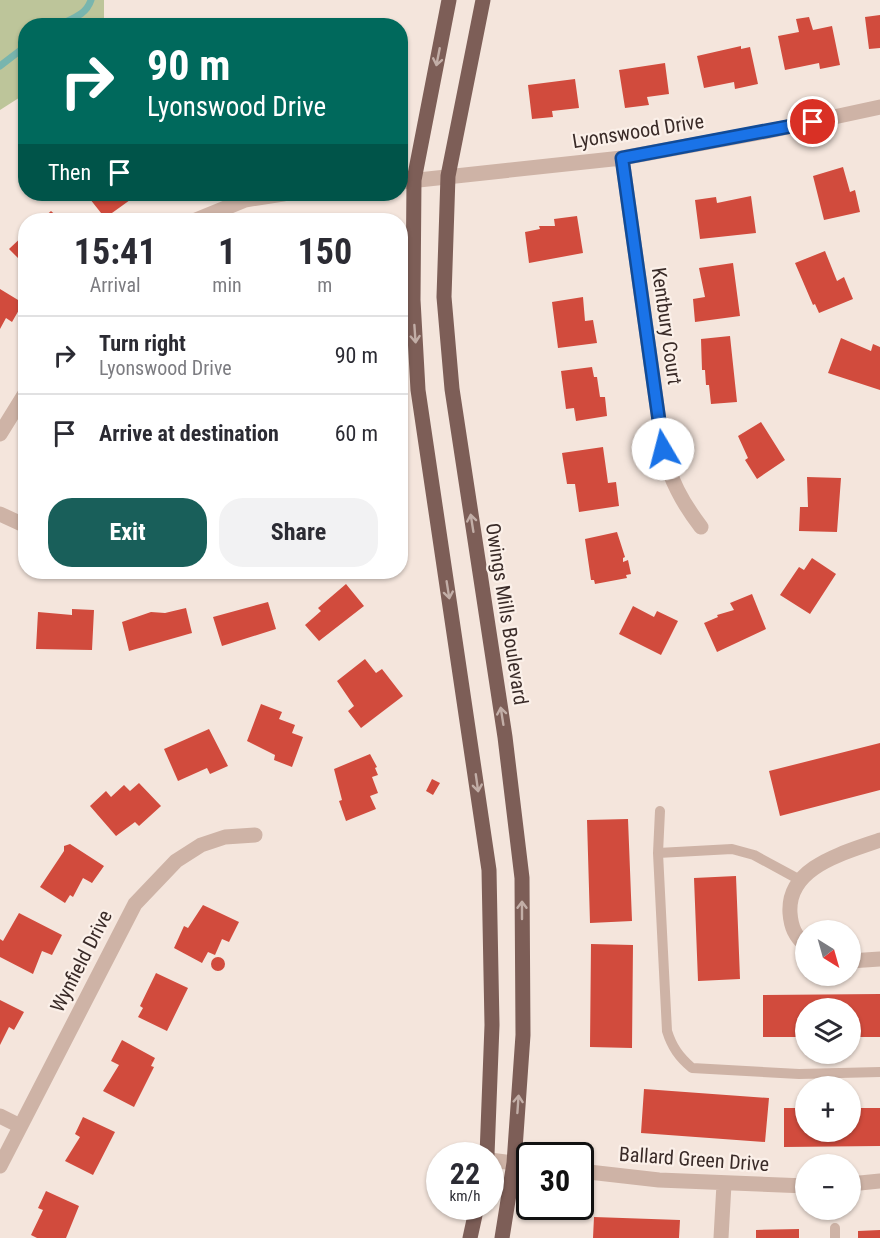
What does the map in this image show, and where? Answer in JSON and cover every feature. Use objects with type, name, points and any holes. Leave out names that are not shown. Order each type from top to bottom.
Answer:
[{"type":"main road","points":[[408,177],[449,0]]},
{"type":"main road","name":"Owings Mills Boulevard","points":[[483,0],[448,176],[444,297],[452,389],[505,737],[522,878],[522,1142]]},
{"type":"main road","points":[[408,201],[418,390],[489,870],[492,1025],[488,1142]]},
{"type":"main road","name":"Owings Mills Boulevard","points":[[502,1238],[516,1186]]},
{"type":"main road","points":[[470,1238],[474,1220]]},
{"type":"street","name":"Lyonswood Drive","points":[[408,181],[622,158],[769,131],[880,107]]},
{"type":"street","name":"Kentbury Court","points":[[622,158],[663,449],[669,476],[683,504],[701,527]]},
{"type":"street","points":[[214,213],[245,201]]},
{"type":"street","points":[[0,434],[18,405]]},
{"type":"street","points":[[0,514],[18,522]]},
{"type":"street","name":"Wynfield Drive","points":[[0,1166],[135,904],[176,861],[201,846],[225,837],[255,836]]},
{"type":"street","points":[[795,933],[790,908],[791,899],[800,880],[820,864],[880,840]]},
{"type":"street","points":[[861,960],[880,959]]},
{"type":"street","points":[[0,1116],[20,1126]]},
{"type":"street","name":"Ballard Green Drive","points":[[594,1172],[724,1184],[795,1186]]},
{"type":"street","points":[[861,1183],[880,1181]]},
{"type":"street","points":[[721,1238],[724,1184]]},
{"type":"lane","points":[[660,811],[658,853],[667,1031],[672,1047],[681,1058],[692,1068],[799,1074],[880,1072]]},
{"type":"lane","points":[[658,853],[732,849],[754,855],[800,880]]},
{"type":"green space","points":[[0,0],[104,0],[104,18],[18,18],[18,98],[0,110]]},
{"type":"building","points":[[880,15],[880,48],[869,49],[865,17]]},
{"type":"building","points":[[809,17],[813,30],[832,26],[840,65],[820,69],[819,63],[785,70],[778,36],[799,32],[796,19]]},
{"type":"building","points":[[741,46],[741,49],[750,47],[758,84],[735,89],[734,82],[704,88],[697,56]]},
{"type":"building","points":[[665,63],[669,94],[647,97],[649,105],[625,108],[619,70]]},
{"type":"building","points":[[575,79],[579,108],[552,111],[553,117],[532,119],[528,85]]},
{"type":"building","points":[[843,167],[850,192],[855,190],[860,212],[824,220],[813,176]]},
{"type":"building","points":[[751,196],[756,233],[700,239],[695,200],[716,197],[717,203]]},
{"type":"building","points":[[92,201],[129,201],[112,213],[101,213]]},
{"type":"building","points":[[577,216],[583,253],[529,263],[525,232],[540,229],[539,226],[555,226],[554,219]]},
{"type":"building","points":[[18,241],[18,258],[9,249]]},
{"type":"building","points":[[825,251],[837,281],[844,277],[853,299],[819,313],[815,304],[813,305],[795,263]]},
{"type":"building","points":[[733,263],[740,316],[695,322],[693,299],[705,297],[699,268]]},
{"type":"building","points":[[0,289],[18,300],[18,312],[12,322],[6,318],[0,329]]},
{"type":"building","points":[[583,297],[585,321],[593,320],[597,343],[558,348],[552,302]]},
{"type":"building","points":[[730,336],[737,402],[711,404],[709,385],[706,385],[705,370],[702,370],[701,339]]},
{"type":"building","points":[[841,338],[871,351],[873,344],[880,347],[880,390],[828,373]]},
{"type":"building","points":[[592,367],[594,377],[597,377],[600,397],[605,397],[607,416],[576,421],[574,408],[566,409],[561,371]]},
{"type":"building","points":[[761,422],[785,460],[757,479],[745,460],[748,458],[738,436]]},
{"type":"building","points":[[603,447],[608,483],[616,482],[619,506],[579,512],[575,484],[567,484],[562,453]]},
{"type":"building","points":[[807,477],[841,478],[837,532],[799,531],[800,507],[808,507]]},
{"type":"building","points":[[617,532],[625,557],[623,562],[628,560],[631,574],[626,575],[627,578],[595,584],[594,580],[591,580],[585,539]]},
{"type":"building","points":[[812,558],[836,574],[810,614],[780,595],[799,567],[804,570]]},
{"type":"building","points":[[346,584],[364,606],[319,641],[305,625],[321,611],[318,608]]},
{"type":"building","points":[[752,594],[766,629],[717,652],[704,623],[718,617],[717,615],[734,610],[730,603]]},
{"type":"building","points":[[268,602],[276,629],[222,646],[213,617]]},
{"type":"building","points":[[633,606],[654,617],[657,611],[678,621],[661,655],[619,634]]},
{"type":"building","points":[[186,608],[192,633],[129,651],[122,622],[151,612],[165,613]]},
{"type":"building","points":[[72,609],[94,610],[92,650],[36,649],[38,612],[72,615]]},
{"type":"building","points":[[365,659],[376,673],[382,669],[403,696],[361,728],[348,711],[354,706],[337,681]]},
{"type":"building","points":[[261,704],[282,712],[279,719],[295,725],[292,733],[303,737],[292,767],[274,760],[275,755],[247,741]]},
{"type":"building","points":[[209,729],[228,766],[210,774],[207,768],[178,781],[164,749]]},
{"type":"building","points":[[880,743],[880,790],[780,816],[769,771]]},
{"type":"building","points":[[370,754],[377,767],[375,768],[378,775],[372,777],[378,793],[370,796],[376,809],[346,821],[339,801],[342,800],[334,769]]},
{"type":"building","points":[[432,779],[440,783],[433,795],[426,791]]},
{"type":"building","points":[[139,783],[161,806],[139,826],[135,822],[116,836],[90,806],[106,791],[111,797],[124,785],[130,791]]},
{"type":"building","points":[[628,819],[632,921],[590,923],[587,820]]},
{"type":"building","points":[[70,844],[104,866],[92,883],[83,878],[73,897],[70,895],[65,903],[40,887],[64,851],[64,846]]},
{"type":"building","points":[[736,876],[740,979],[698,981],[694,878]]},
{"type":"building","points":[[203,905],[239,922],[229,942],[222,939],[215,955],[208,952],[202,963],[174,948],[184,926],[188,928]]},
{"type":"building","points":[[19,913],[62,935],[52,955],[42,951],[33,974],[0,957],[0,939],[3,941]]},
{"type":"building","points":[[591,944],[633,945],[632,1048],[590,1047]]},
{"type":"building","points":[[218,957],[223,959],[225,964],[223,969],[218,971],[213,969],[211,964],[213,959]]},
{"type":"building","points":[[156,973],[188,988],[167,1031],[138,1017],[143,1008],[140,1006]]},
{"type":"building","points":[[880,994],[880,1037],[861,1037],[861,998],[795,998],[795,1037],[763,1037],[763,995]]},
{"type":"building","points":[[0,1000],[24,1012],[14,1030],[9,1027],[0,1045]]},
{"type":"building","points":[[122,1040],[155,1058],[151,1066],[154,1067],[134,1107],[103,1091],[119,1065],[111,1061]]},
{"type":"building","points":[[644,1089],[769,1098],[765,1142],[641,1133]]},
{"type":"building","points":[[784,1108],[795,1108],[795,1142],[861,1142],[861,1108],[880,1108],[880,1146],[784,1147]]},
{"type":"building","points":[[83,1117],[115,1132],[93,1175],[65,1161],[80,1137],[75,1134]]},
{"type":"building","points":[[46,1191],[79,1206],[66,1238],[37,1238],[31,1235],[43,1210],[38,1208]]},
{"type":"building","points":[[594,1217],[680,1220],[679,1238],[593,1238]]},
{"type":"building","points":[[799,1229],[799,1238],[756,1238],[756,1230]]},
{"type":"building","points":[[880,1230],[880,1238],[858,1238],[858,1231]]},
{"type":"waterway","points":[[74,18],[85,10],[91,0]]},
{"type":"waterway","points":[[0,66],[18,52]]},
{"type":"route","points":[[663,449],[622,158],[813,122]]}]
